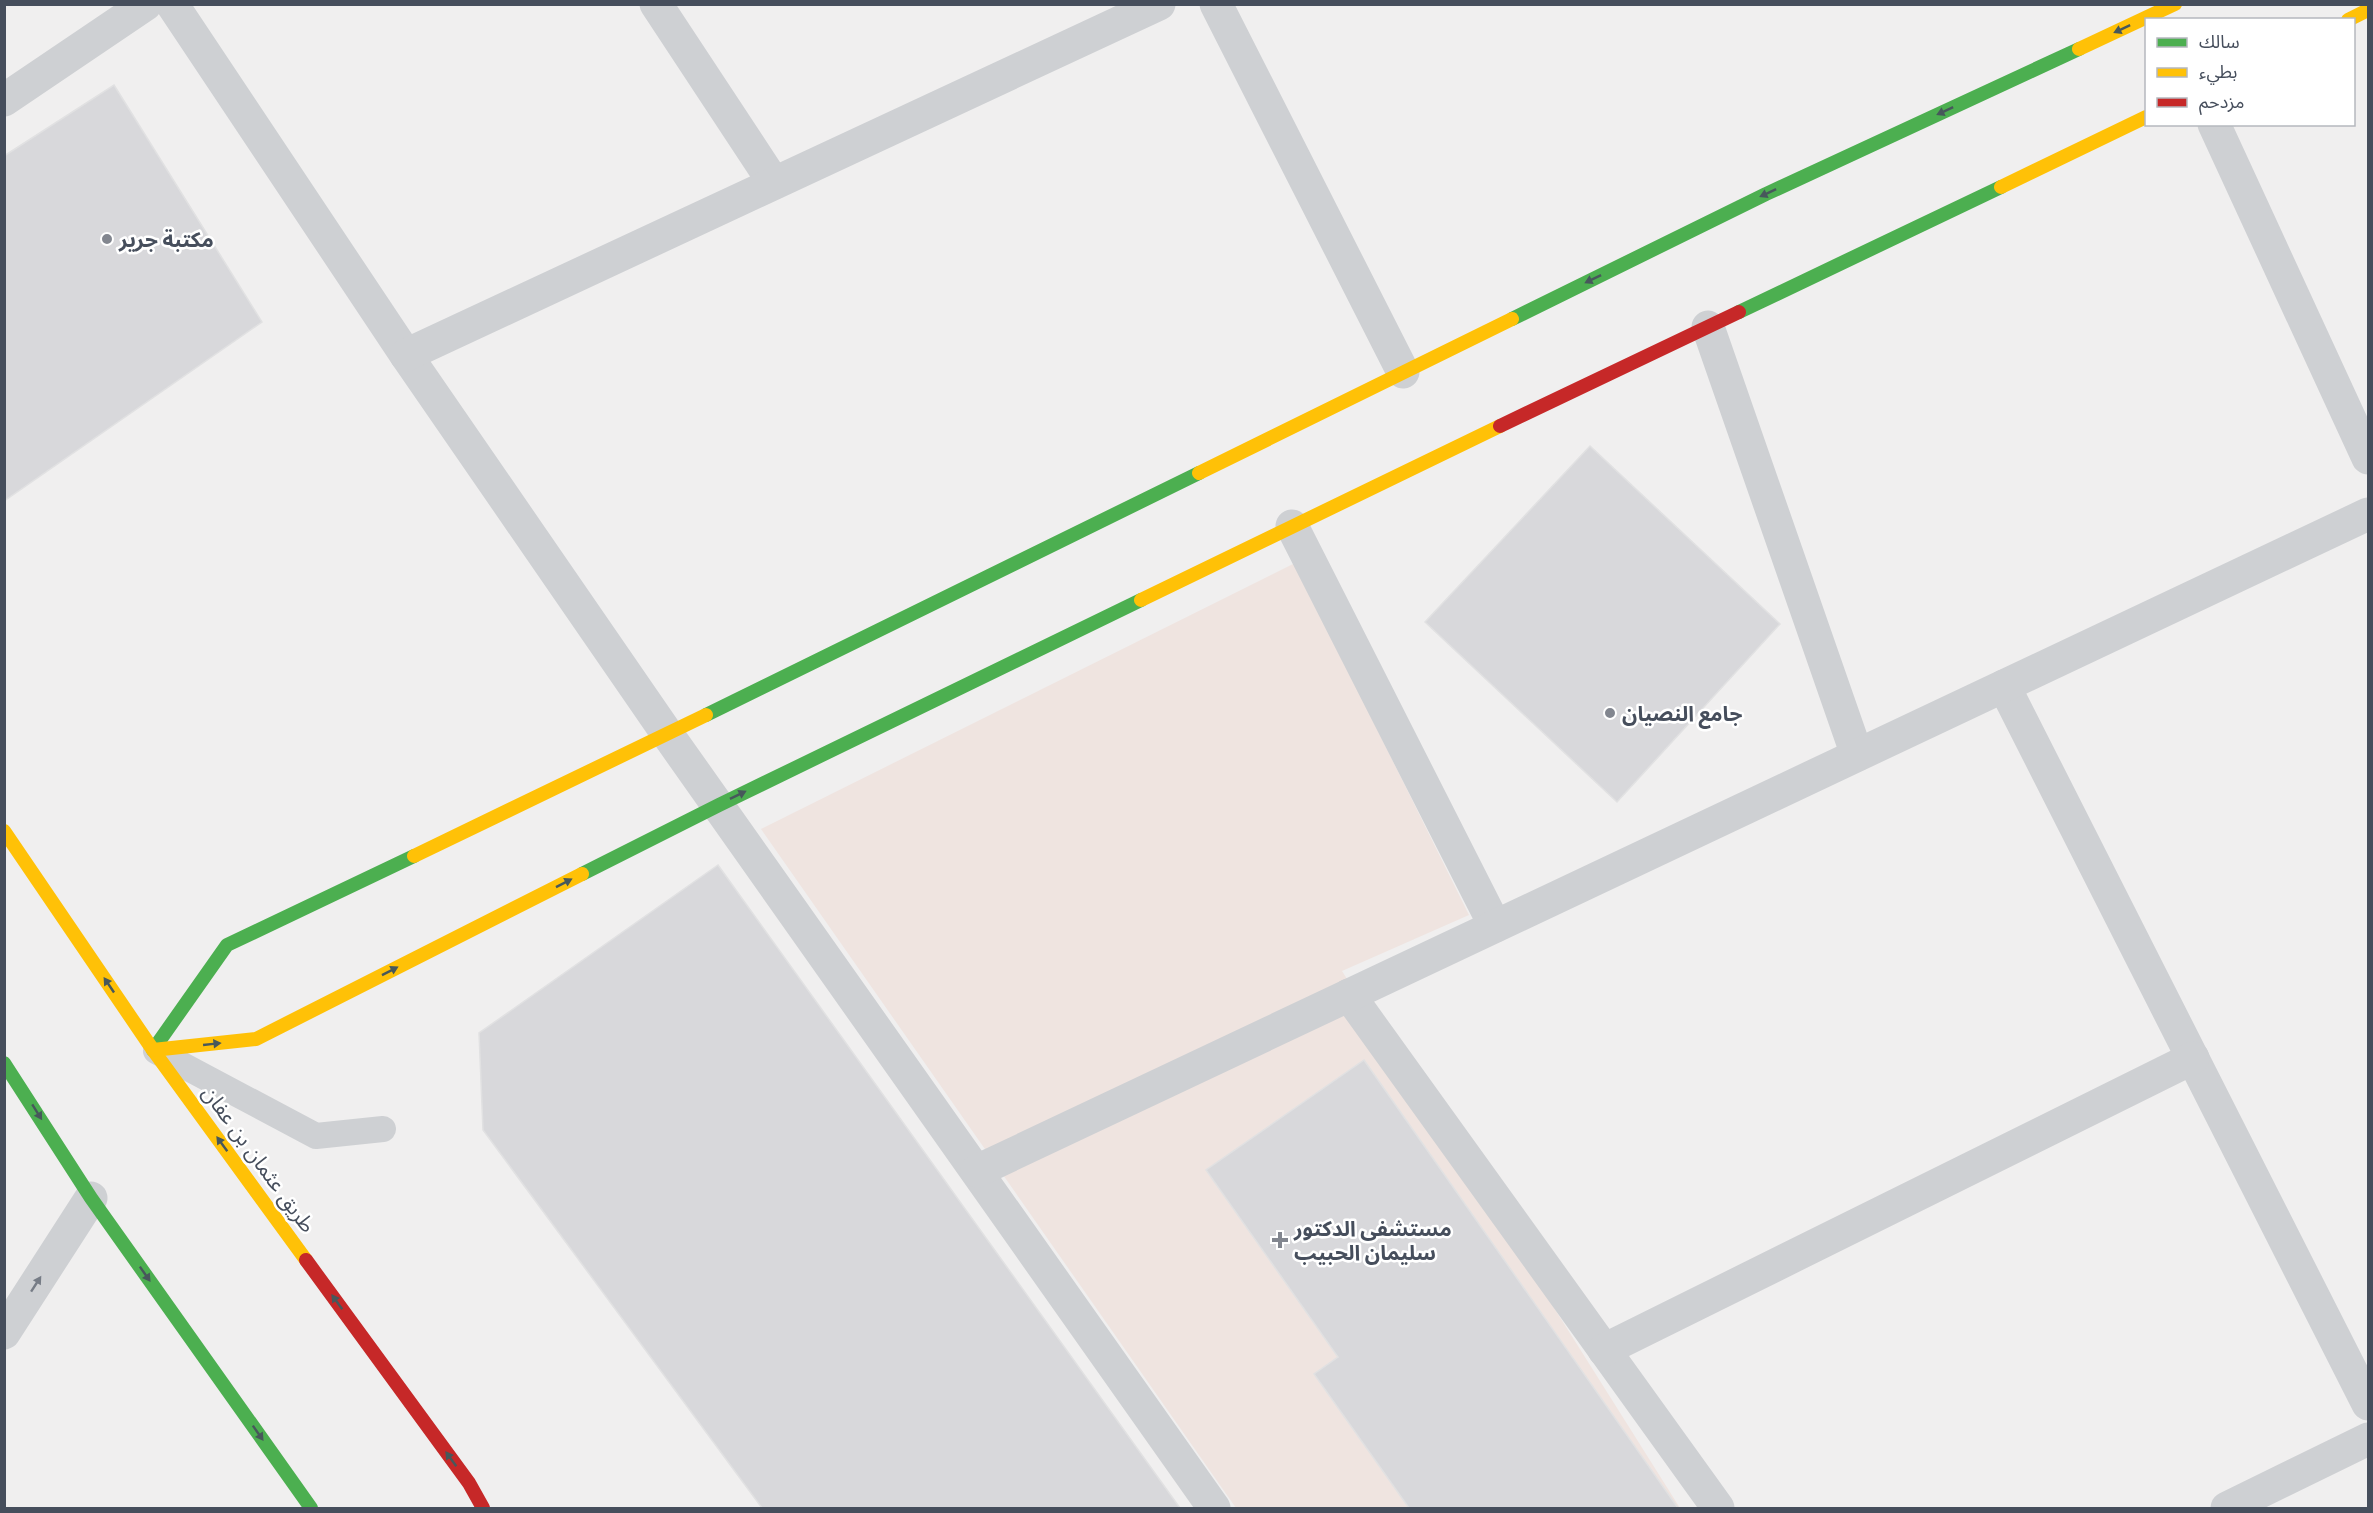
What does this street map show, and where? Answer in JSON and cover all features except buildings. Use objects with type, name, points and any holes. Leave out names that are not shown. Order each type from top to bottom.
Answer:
[{"type":"street","points":[[4,100],[146,4]]},
{"type":"street","points":[[172,4],[406,355],[668,735],[1214,1509]]},
{"type":"street","points":[[656,4],[774,183]]},
{"type":"street","points":[[406,355],[1159,4]]},
{"type":"street","points":[[1216,4],[1404,372]]},
{"type":"street","points":[[2352,18],[2368,9]]},
{"type":"street","points":[[153,1050],[227,945],[668,735],[1766,194],[2153,11]]},
{"type":"street","points":[[153,1050],[256,1039],[719,805],[1292,526],[2145,117]]},
{"type":"street","points":[[2215,126],[2368,458]]},
{"type":"street","points":[[1708,327],[1857,755]]},
{"type":"street","points":[[977,1171],[2368,514]]},
{"type":"street","points":[[1292,526],[1495,926]]},
{"type":"street","points":[[2004,686],[2368,1404]]},
{"type":"street","name":"طريق عثمان بن عفان","points":[[4,831],[153,1050],[469,1483],[483,1509]]},
{"type":"street","points":[[1348,996],[1718,1509]]},
{"type":"street","points":[[1604,1350],[2193,1058]]},
{"type":"street","points":[[9,1082],[311,1509]]},
{"type":"street","points":[[4,1333],[91,1198]]},
{"type":"street","points":[[2227,1509],[2368,1439]]},
{"type":"lane","points":[[153,1050],[316,1136],[383,1129]]},
{"type":"shaded area","name":"مستشفى الدكتور سليمان الحبيب","points":[[1295,563],[1469,915],[1342,971],[1680,1508],[1236,1508],[761,829]]},
{"type":"traffic: fast","points":[[1512,319],[1766,194],[2079,49]]},
{"type":"traffic: fast","points":[[1739,312],[2001,187]]},
{"type":"traffic: fast","points":[[706,715],[1199,473]]},
{"type":"traffic: fast","points":[[582,874],[1141,600]]},
{"type":"traffic: fast","points":[[153,1050],[227,945],[414,856]]},
{"type":"traffic: fast","points":[[4,1063],[91,1198],[311,1508]]},
{"type":"traffic: slow","points":[[2145,18],[2175,4]]},
{"type":"traffic: slow","points":[[2352,18],[2368,10]]},
{"type":"traffic: slow","points":[[2079,49],[2145,18]]},
{"type":"traffic: slow","points":[[2001,187],[2145,117]]},
{"type":"traffic: slow","points":[[1199,473],[1512,319]]},
{"type":"traffic: slow","points":[[1141,600],[1500,426]]},
{"type":"traffic: slow","points":[[414,856],[706,715]]},
{"type":"traffic: slow","points":[[4,831],[153,1050],[306,1260]]},
{"type":"traffic: slow","points":[[153,1050],[256,1039],[582,874]]},
{"type":"traffic: jam","points":[[1500,426],[1739,312]]},
{"type":"traffic: jam","points":[[306,1260],[469,1483],[483,1508]]},
{"type":"place","name":"مكتبة جرير","points":[[107,239]]},
{"type":"place","name":"جامع النصيان","points":[[1610,713]]},
{"type":"place","name":"مستشفى الدكتور سليمان الحبيب","points":[[1280,1240]]}]
